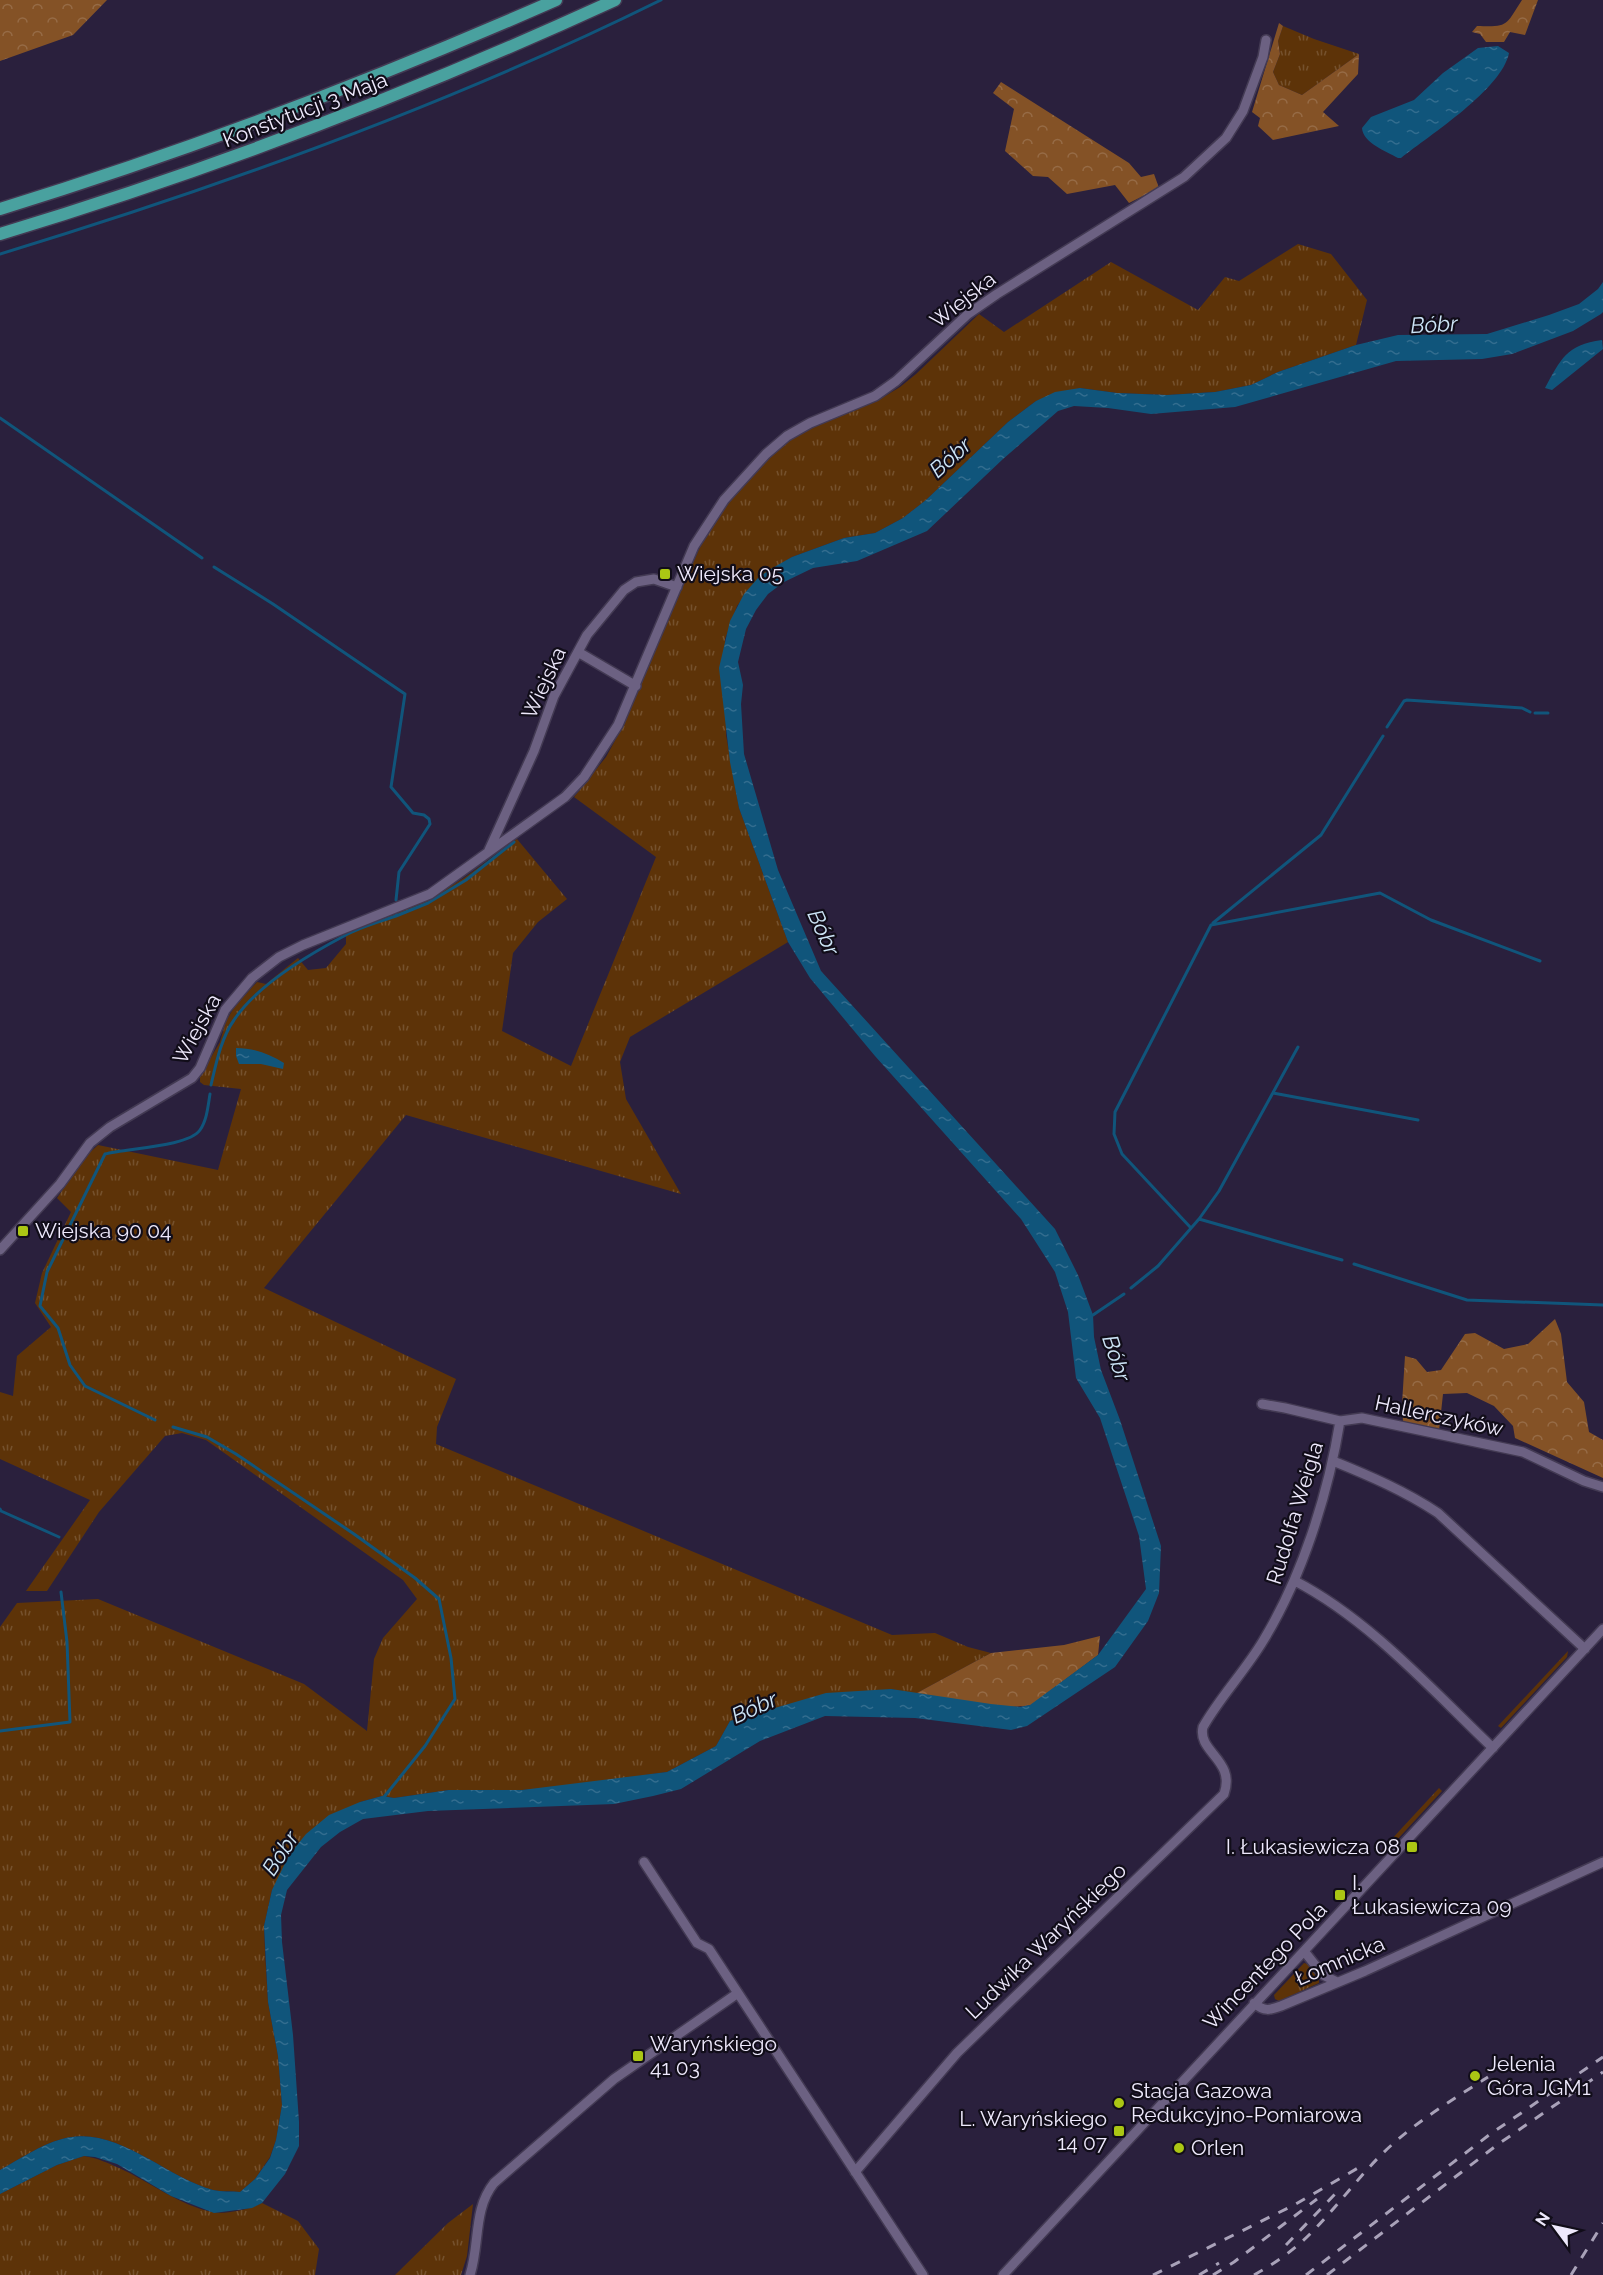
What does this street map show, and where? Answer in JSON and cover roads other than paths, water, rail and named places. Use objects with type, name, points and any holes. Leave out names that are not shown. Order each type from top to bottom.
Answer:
[{"type":"main road","points":[[0,209],[126,170],[261,122],[387,73],[556,0]]},
{"type":"main road","name":"Konstytucji 3 Maja","points":[[0,234],[167,181],[325,124],[491,56],[615,0]]},
{"type":"street","name":"Wiejska","points":[[0,1250],[53,1192],[90,1143],[110,1127],[192,1078],[200,1068],[225,1010],[252,978],[279,957],[303,945],[430,894],[565,797],[584,777],[618,725],[694,546],[724,500],[766,454],[787,436],[810,423],[874,396],[912,368],[975,309],[1184,177],[1226,138],[1237,124],[1263,57],[1266,40]]},
{"type":"street","name":"Wiejska","points":[[488,851],[534,751],[554,696],[587,635],[624,591],[636,582],[654,579],[677,587]]},
{"type":"street","points":[[578,652],[636,687]]},
{"type":"street","name":"Hallerczyków","points":[[1262,1404],[1340,1421],[1362,1418],[1523,1452],[1584,1481],[1603,1487]]},
{"type":"street","name":"Rudolfa Weigla","points":[[1201,1733],[1207,1720],[1264,1640],[1295,1581],[1333,1461],[1340,1421]]},
{"type":"street","points":[[1333,1461],[1383,1481],[1438,1513],[1585,1649]]},
{"type":"street","points":[[1295,1581],[1326,1598],[1354,1619],[1493,1748]]},
{"type":"street","name":"Wincentego Pola","points":[[1002,2275],[1603,1629]]},
{"type":"street","name":"Ludwika Waryńskiego","points":[[855,2172],[957,2053],[1219,1801],[1226,1787],[1226,1773],[1203,1740],[1201,1733]]},
{"type":"street","points":[[644,1862],[697,1943],[709,1949],[923,2275]]},
{"type":"street","name":"Łomnicka","points":[[1254,2003],[1261,2009],[1270,2010],[1603,1862]]},
{"type":"street","points":[[1304,1951],[1323,1975],[1337,1982]]},
{"type":"street","points":[[470,2275],[482,2201],[494,2182],[614,2079],[738,1993]]},
{"type":"water","points":[[1498,46],[1509,53],[1504,67],[1493,81],[1463,110],[1401,158],[1366,138],[1362,128],[1371,117],[1414,100],[1443,73],[1478,48]]},
{"type":"water","points":[[1603,282],[1603,312],[1601,314],[1573,331],[1512,354],[1482,359],[1396,361],[1235,407],[1151,414],[1074,406],[1058,411],[927,531],[857,561],[813,568],[784,582],[768,594],[746,629],[738,662],[743,685],[741,704],[744,754],[778,870],[821,971],[1055,1229],[1078,1275],[1093,1315],[1094,1337],[1101,1370],[1120,1420],[1161,1546],[1159,1593],[1148,1621],[1115,1667],[1027,1726],[1011,1730],[915,1718],[825,1716],[760,1741],[681,1789],[653,1796],[614,1804],[428,1811],[363,1819],[340,1832],[321,1847],[287,1890],[281,1915],[282,1942],[293,2035],[299,2146],[285,2174],[262,2203],[252,2208],[214,2213],[171,2196],[117,2164],[84,2156],[57,2165],[0,2194],[0,2170],[46,2145],[62,2139],[82,2136],[121,2145],[176,2174],[213,2190],[240,2192],[255,2179],[270,2158],[276,2140],[282,2105],[278,2056],[268,2002],[264,1926],[272,1890],[289,1855],[306,1834],[329,1815],[382,1796],[394,1798],[449,1790],[522,1790],[667,1772],[716,1746],[730,1721],[826,1693],[891,1689],[991,1704],[1020,1707],[1030,1705],[1098,1655],[1146,1589],[1139,1536],[1100,1418],[1076,1378],[1068,1312],[1055,1272],[1021,1219],[875,1056],[810,978],[788,942],[739,808],[730,762],[719,668],[730,621],[744,594],[758,578],[769,570],[792,557],[844,538],[875,533],[903,518],[926,500],[1008,422],[1036,401],[1055,392],[1080,388],[1117,393],[1167,395],[1215,392],[1251,385],[1278,372],[1356,345],[1398,335],[1487,334],[1579,304]]},
{"type":"water","points":[[1602,340],[1603,349],[1552,390],[1545,388],[1566,355],[1580,346]]},
{"type":"water","points":[[236,1048],[255,1050],[273,1057],[284,1063],[283,1069],[261,1064],[239,1064]]},
{"type":"waterway","points":[[0,254],[168,200],[336,140],[501,74],[661,0]]},
{"type":"waterway","points":[[0,418],[202,558]]},
{"type":"waterway","points":[[214,567],[273,604],[405,694],[391,787],[413,813],[424,815],[429,819],[430,824],[399,872],[396,900]]},
{"type":"waterway","points":[[1387,727],[1404,701],[1407,700],[1522,708],[1530,712]]},
{"type":"waterway","points":[[1535,713],[1548,713]]},
{"type":"waterway","points":[[1213,923],[1321,835],[1383,736]]},
{"type":"waterway","points":[[396,916],[428,903],[466,880],[514,842]]},
{"type":"waterway","points":[[1191,1228],[1122,1154],[1114,1134],[1115,1112],[1211,925],[1380,893],[1431,920],[1540,961]]},
{"type":"waterway","points":[[211,1085],[219,1051],[226,1035],[234,1020],[256,995],[284,972],[315,952],[356,930],[396,916],[396,912]]},
{"type":"waterway","points":[[1199,1219],[1219,1191],[1298,1047]]},
{"type":"waterway","points":[[1273,1093],[1418,1120]]},
{"type":"waterway","points":[[155,1420],[85,1386],[70,1365],[58,1328],[40,1306],[47,1272],[105,1154],[156,1146],[193,1136],[204,1122],[210,1094]]},
{"type":"waterway","points":[[1131,1288],[1158,1266],[1199,1219],[1342,1260]]},
{"type":"waterway","points":[[1354,1264],[1467,1300],[1603,1305]]},
{"type":"waterway","points":[[1093,1315],[1124,1294]]},
{"type":"waterway","points":[[173,1427],[207,1437],[236,1454],[354,1534],[415,1578],[439,1599],[451,1658],[455,1699],[425,1746],[384,1797]]},
{"type":"waterway","points":[[0,1509],[59,1537]]},
{"type":"waterway","points":[[0,1731],[70,1722],[67,1642],[61,1592]]},
{"type":"railway","points":[[1306,2275],[1489,2135],[1603,2057]]},
{"type":"railway","points":[[1327,2275],[1497,2145],[1603,2072]]},
{"type":"railway","points":[[1254,2275],[1304,2240],[1377,2159],[1403,2135],[1488,2077]]},
{"type":"railway","points":[[1153,2275],[1294,2205],[1358,2168]]},
{"type":"railway","points":[[1286,2245],[1338,2191]]},
{"type":"railway","points":[[1213,2275],[1234,2262],[1317,2199]]},
{"type":"railway","points":[[1571,2275],[1603,2223]]},
{"type":"railway","points":[[1199,2275],[1219,2263]]},
{"type":"place","name":"Wiejska 05","points":[[665,574]]},
{"type":"place","name":"Wiejska 90 04","points":[[23,1231]]},
{"type":"place","name":"I. Łukasiewicza 08","points":[[1412,1847]]},
{"type":"place","name":"I. Łukasiewicza 09","points":[[1340,1895]]},
{"type":"place","name":"Waryńskiego 41 03","points":[[638,2056]]},
{"type":"place","name":"Jelenia Góra JGM1","points":[[1475,2076]]},
{"type":"place","name":"Stacja Gazowa Redukcyjno-Pomiarowa","points":[[1119,2103]]},
{"type":"place","name":"L. Waryńskiego 14 07","points":[[1119,2131]]},
{"type":"place","name":"Orlen","points":[[1179,2148]]},
{"type":"water label","name":"Bóbr","points":[[1434,324]]},
{"type":"water label","name":"Bóbr","points":[[950,457]]},
{"type":"water label","name":"Bóbr","points":[[824,932]]},
{"type":"water label","name":"Bóbr","points":[[1117,1358]]},
{"type":"water label","name":"Bóbr","points":[[754,1707]]},
{"type":"water label","name":"Bóbr","points":[[280,1853]]}]
